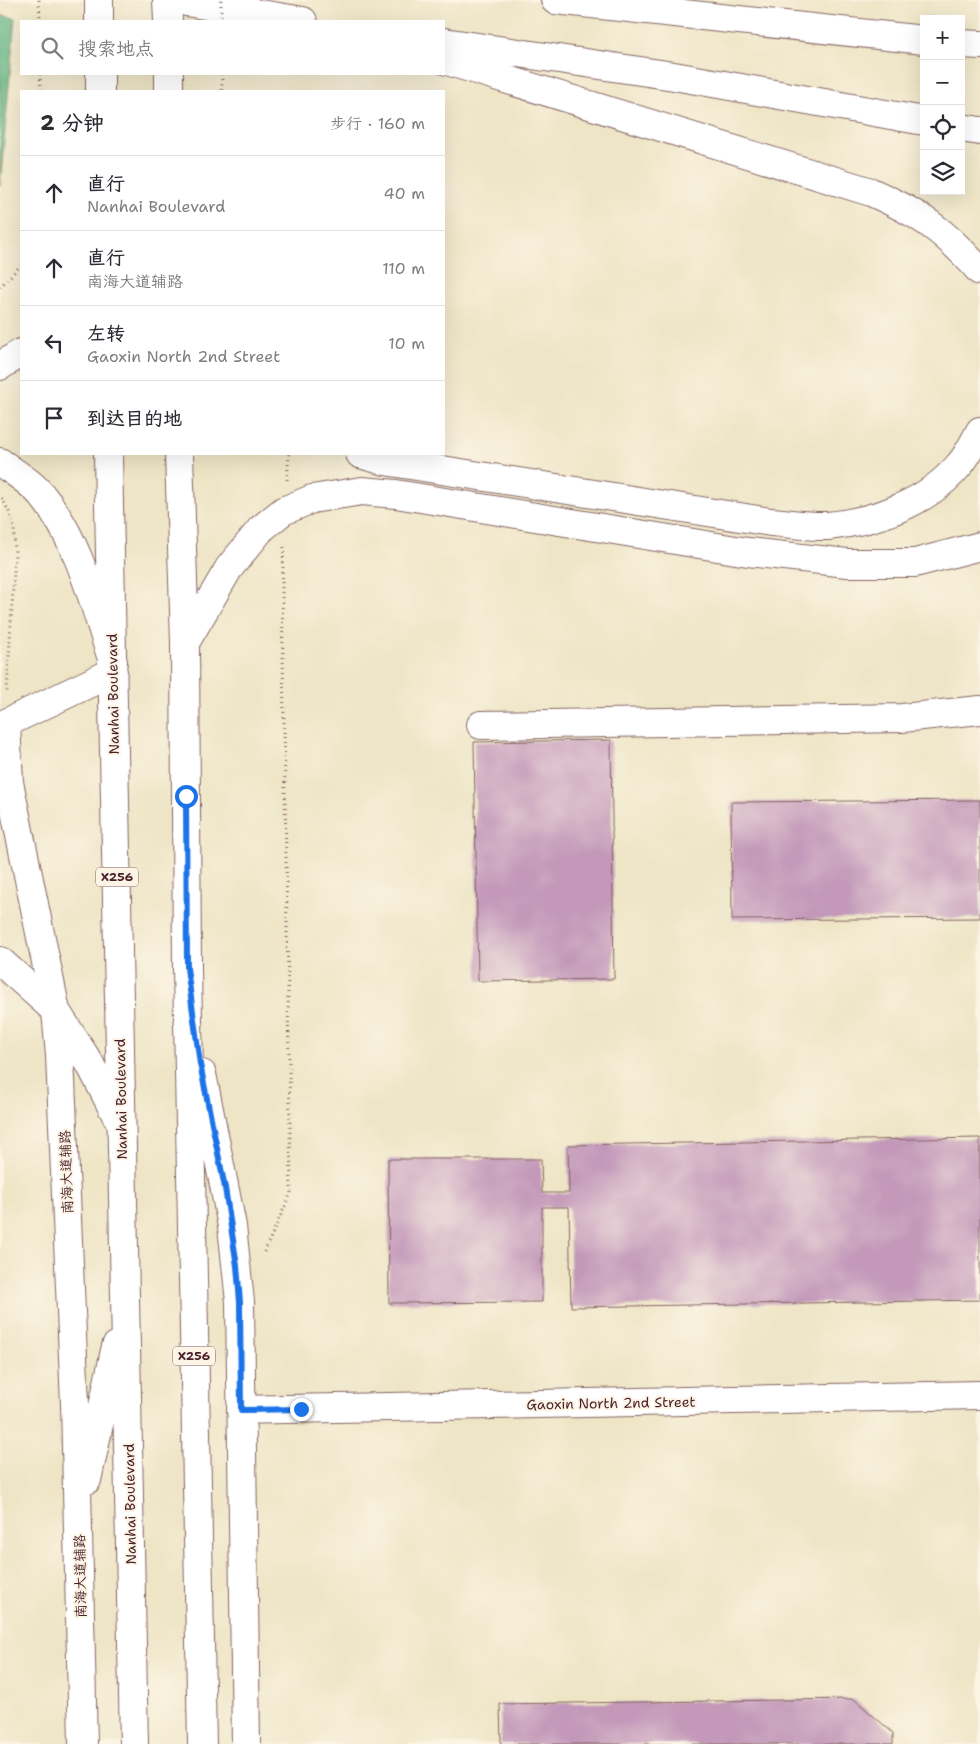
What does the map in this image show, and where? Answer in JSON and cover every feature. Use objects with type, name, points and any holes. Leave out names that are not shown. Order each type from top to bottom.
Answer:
[{"type":"main road","points":[[99,0],[99,20]]},
{"type":"main road","points":[[168,0],[168,20]]},
{"type":"main road","points":[[174,0],[297,20]]},
{"type":"main road","points":[[554,0],[920,40]]},
{"type":"main road","points":[[445,42],[674,76],[920,120]]},
{"type":"main road","points":[[965,44],[980,45]]},
{"type":"main road","points":[[445,60],[870,192],[908,208],[938,228],[980,271]]},
{"type":"main road","points":[[100,75],[100,90]]},
{"type":"main road","points":[[169,75],[169,90]]},
{"type":"main road","points":[[965,129],[980,131]]},
{"type":"main road","points":[[0,366],[20,354]]},
{"type":"main road","points":[[363,455],[384,461],[770,522],[826,526],[870,520],[905,506],[934,488],[960,464],[980,431]]},
{"type":"main road","name":"Nanhai Boulevard","points":[[108,455],[134,1744]]},
{"type":"main road","name":"X256","points":[[179,455],[185,643],[187,968],[202,1744]]},
{"type":"main road","points":[[0,462],[24,479],[59,517],[72,542],[113,667],[2,723]]},
{"type":"main road","points":[[185,643],[229,568],[273,534],[283,511],[312,499],[338,493],[396,494],[748,552],[847,563],[915,563],[980,546]]},
{"type":"main road","points":[[481,725],[902,718],[980,710]]},
{"type":"main road","name":"南海大道辅路","points":[[2,723],[9,782],[56,1011],[63,1112],[79,1521],[83,1744]]},
{"type":"main road","points":[[0,961],[56,1011],[90,1064],[121,1126]]},
{"type":"main road","points":[[187,968],[200,1064],[225,1188],[237,1266],[240,1302],[246,1744]]},
{"type":"main road","points":[[79,1521],[126,1301]]},
{"type":"main road","name":"Gaoxin North 2nd Street","points":[[241,1410],[980,1396]]},
{"type":"path","points":[[39,0],[40,20]]},
{"type":"path","points":[[221,0],[221,20]]},
{"type":"path","points":[[40,75],[41,90]]},
{"type":"path","points":[[222,75],[222,90]]},
{"type":"path","points":[[0,287],[20,266]]},
{"type":"path","points":[[287,482],[289,455]]},
{"type":"path","points":[[0,496],[9,512],[14,527],[15,555],[2,723]]},
{"type":"path","points":[[261,1257],[291,1193],[282,587],[273,534]]},
{"type":"green space","points":[[0,15],[15,18],[0,186]]},
{"type":"building","points":[[611,740],[614,979],[478,981],[474,742]]},
{"type":"building","points":[[980,800],[980,918],[732,920],[731,802]]},
{"type":"building","points":[[980,1138],[980,1300],[571,1307],[569,1207],[542,1207],[542,1302],[389,1303],[388,1159],[541,1159],[542,1193],[569,1193],[568,1145]]},
{"type":"building","points":[[854,1699],[893,1733],[893,1744],[501,1744],[500,1704]]},
{"type":"route","points":[[186,796],[187,968],[200,1064],[232,1226],[237,1266],[240,1302],[241,1410],[301,1409]]}]
